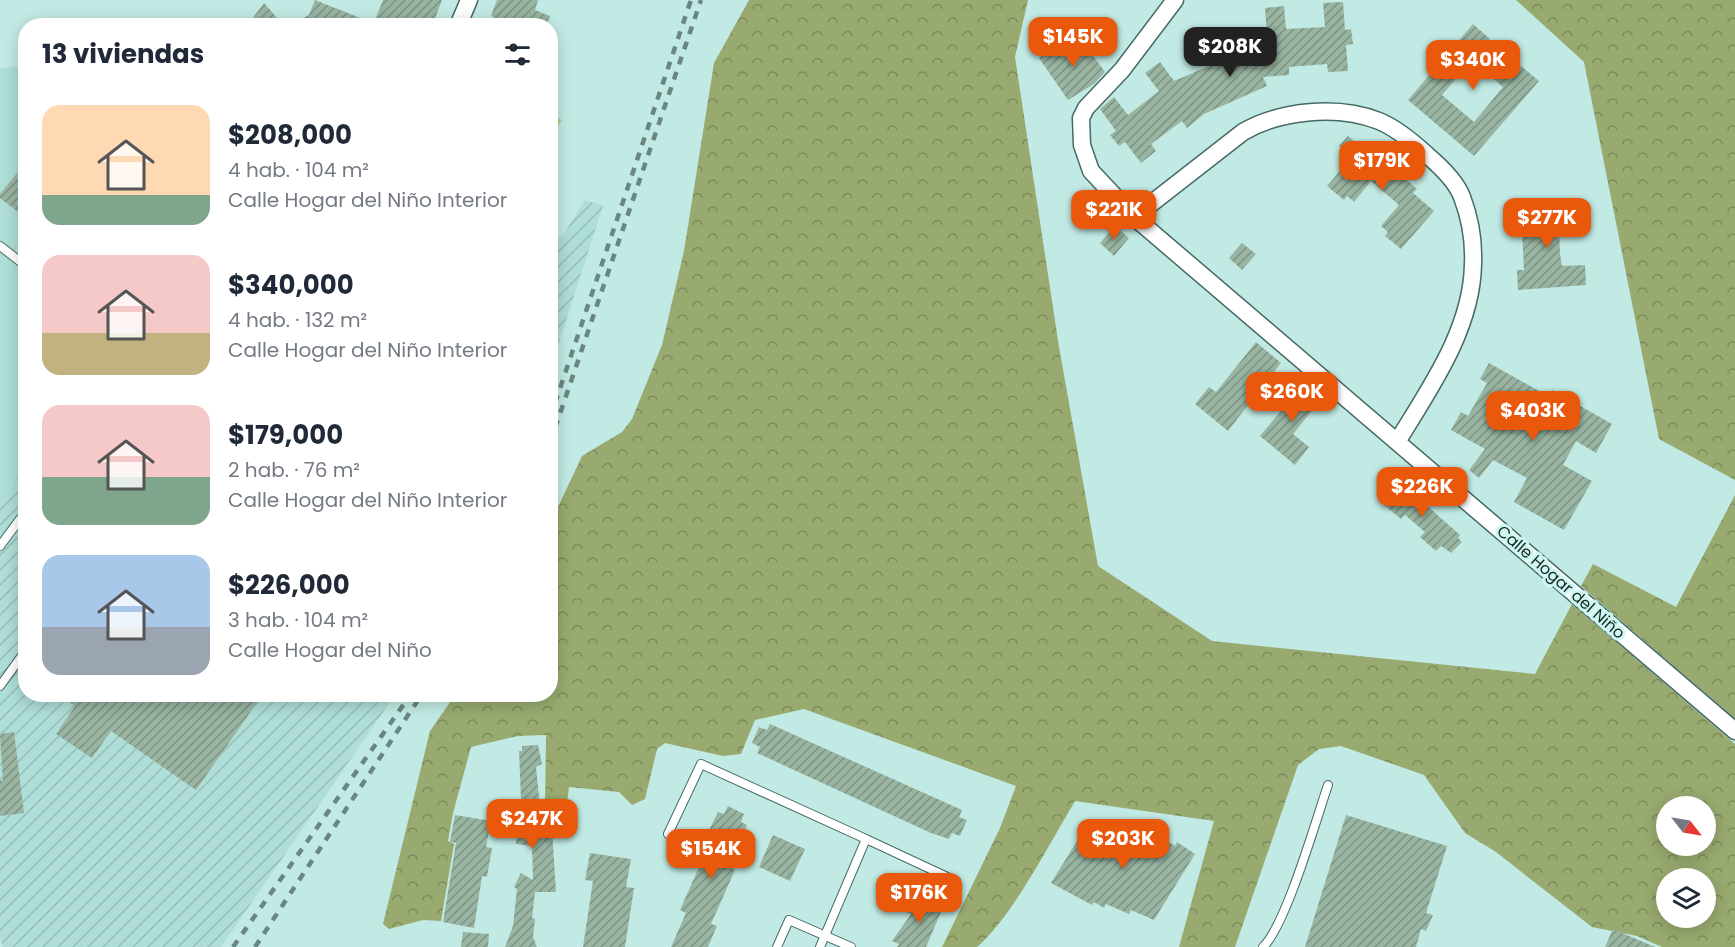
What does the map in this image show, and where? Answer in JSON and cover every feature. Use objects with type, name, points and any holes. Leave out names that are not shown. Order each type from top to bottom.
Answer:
[{"type":"street","points":[[461,18],[469,0]]},
{"type":"street","name":"Calle Hogar del Niño","points":[[1175,0],[1122,70],[1086,108],[1081,118],[1082,145],[1091,171],[1134,217],[1735,731]]},
{"type":"street","points":[[1134,217],[1243,132],[1257,124],[1309,112],[1349,114],[1380,122],[1413,143],[1440,166],[1461,195],[1471,228],[1473,265],[1460,325],[1446,358],[1397,442]]},
{"type":"lane","points":[[0,246],[18,260]]},
{"type":"lane","points":[[0,546],[18,522]]},
{"type":"lane","points":[[0,686],[18,661]]},
{"type":"lane","points":[[668,834],[701,764],[956,881]]},
{"type":"lane","points":[[1263,947],[1275,929],[1290,894],[1328,785]]},
{"type":"lane","points":[[820,947],[866,840]]},
{"type":"lane","points":[[777,947],[789,920],[850,947]]},
{"type":"shaded area","points":[[18,66],[18,477],[0,500],[0,69]]},
{"type":"shaded area","points":[[585,200],[603,206],[558,345],[558,239]]},
{"type":"shaded area","points":[[18,477],[18,702],[390,702],[221,947],[3,947],[0,938],[0,500]]},
{"type":"green space","points":[[749,0],[1028,0],[1015,57],[1059,347],[1098,566],[1212,641],[1535,674],[1572,604],[1735,744],[1735,947],[1662,947],[1637,936],[1592,927],[1496,852],[1465,833],[1424,775],[1341,746],[1319,749],[1298,765],[1235,947],[1179,947],[1214,821],[1075,801],[1017,899],[990,934],[977,947],[942,947],[1000,828],[1016,786],[804,709],[755,720],[741,754],[723,756],[665,743],[657,749],[645,799],[632,805],[619,792],[569,787],[566,811],[545,812],[546,735],[518,736],[471,747],[448,841],[454,844],[441,921],[423,920],[389,929],[383,924],[430,731],[450,702],[558,702],[558,507],[582,456],[622,432],[632,419],[662,345],[684,251],[714,63]]},
{"type":"green space","points":[[1516,0],[1735,0],[1735,480],[1659,439],[1584,62]]},
{"type":"green space","points":[[1735,495],[1735,719],[1581,586],[1593,564],[1676,607]]},
{"type":"building","points":[[315,0],[360,18],[303,18],[309,15]]},
{"type":"building","points":[[383,0],[442,0],[435,18],[376,18]]},
{"type":"building","points":[[497,0],[538,0],[535,10],[550,16],[549,18],[495,18],[491,16]]},
{"type":"building","points":[[1343,2],[1345,30],[1351,29],[1353,44],[1346,45],[1348,71],[1328,72],[1327,64],[1289,67],[1289,75],[1263,77],[1267,86],[1204,114],[1187,128],[1182,121],[1151,144],[1156,151],[1141,163],[1125,142],[1119,146],[1110,135],[1116,131],[1100,109],[1114,97],[1128,115],[1159,91],[1145,73],[1160,62],[1174,81],[1260,44],[1260,36],[1267,35],[1265,8],[1284,6],[1286,29],[1325,27],[1323,3]]},
{"type":"building","points":[[264,3],[277,18],[253,18]]},
{"type":"building","points":[[1473,24],[1490,39],[1486,44],[1518,71],[1521,66],[1539,81],[1474,156],[1408,100]],"holes":[[[1472,60],[1503,87],[1474,122],[1442,95]]]},
{"type":"building","points":[[1081,39],[1105,72],[1094,84],[1068,100],[1039,58],[1058,45],[1061,49],[1069,43],[1072,46]]},
{"type":"building","points":[[1348,136],[1381,165],[1385,161],[1417,189],[1413,193],[1434,211],[1401,249],[1385,236],[1388,232],[1381,226],[1399,205],[1371,181],[1354,202],[1347,196],[1344,200],[1327,186],[1352,157],[1339,146]]},
{"type":"building","points":[[18,172],[18,212],[0,198],[0,194]]},
{"type":"building","points":[[1580,207],[1582,227],[1559,229],[1560,254],[1562,266],[1585,265],[1586,285],[1518,290],[1517,270],[1524,270],[1522,231],[1514,232],[1512,212]]},
{"type":"building","points":[[1115,226],[1129,238],[1114,256],[1100,243]]},
{"type":"building","points":[[1242,243],[1256,254],[1242,270],[1229,258]]},
{"type":"building","points":[[1256,342],[1281,363],[1228,431],[1195,404],[1209,387],[1216,392]]},
{"type":"building","points":[[1489,363],[1548,396],[1552,390],[1612,424],[1596,453],[1576,441],[1563,465],[1592,481],[1564,530],[1514,502],[1527,478],[1493,460],[1479,478],[1469,470],[1485,449],[1451,430],[1461,412],[1468,416],[1487,383],[1480,379]]},
{"type":"building","points":[[1306,381],[1324,396],[1293,434],[1309,447],[1295,465],[1260,436]]},
{"type":"building","points":[[1398,480],[1460,535],[1458,538],[1462,542],[1451,553],[1441,546],[1436,551],[1420,537],[1425,532],[1405,515],[1401,519],[1384,505],[1388,500],[1384,496]]},
{"type":"building","points":[[70,702],[257,702],[196,790],[111,731],[92,758],[56,734],[75,706]]},
{"type":"building","points":[[770,724],[962,810],[959,817],[967,820],[960,836],[952,833],[949,839],[931,833],[757,753],[760,747],[752,743],[759,727],[767,730]]},
{"type":"building","points":[[14,732],[24,813],[0,816],[0,781],[3,781],[0,734]]},
{"type":"building","points":[[538,745],[542,764],[536,767],[541,817],[551,815],[556,892],[535,892],[532,918],[535,919],[533,937],[537,947],[505,947],[513,926],[517,889],[514,887],[521,873],[533,880],[532,846],[516,844],[521,798],[519,751],[522,751],[522,746]]},
{"type":"building","points":[[728,806],[744,814],[741,822],[747,825],[729,867],[735,870],[711,924],[717,926],[708,947],[671,947],[686,913],[680,910],[704,856],[698,853],[718,812],[724,814]]},
{"type":"building","points":[[455,815],[491,821],[486,847],[492,848],[487,877],[482,876],[474,928],[443,922],[456,843],[450,842]]},
{"type":"building","points":[[1346,815],[1447,846],[1426,913],[1433,915],[1426,931],[1421,929],[1416,947],[1305,947]]},
{"type":"building","points":[[1104,820],[1150,840],[1152,836],[1162,842],[1164,839],[1175,846],[1177,842],[1195,854],[1154,920],[1131,910],[1129,914],[1106,904],[1104,908],[1094,902],[1092,905],[1051,883],[1082,833],[1092,839]]},
{"type":"building","points":[[773,835],[805,849],[790,881],[759,867]]},
{"type":"building","points":[[590,853],[631,859],[626,887],[634,888],[625,947],[583,947],[593,881],[585,880]]},
{"type":"building","points":[[922,894],[938,901],[934,909],[941,912],[926,947],[897,947],[899,944],[892,941],[911,914],[906,912],[912,899],[918,902]]},
{"type":"building","points":[[1613,929],[1655,947],[1605,947]]},
{"type":"building","points":[[463,932],[489,934],[488,947],[461,947]]},
{"type":"railway","points":[[558,394],[691,0]]},
{"type":"railway","points":[[558,420],[701,0]]},
{"type":"railway","points":[[233,947],[405,702]]},
{"type":"railway","points":[[255,947],[417,702]]}]
